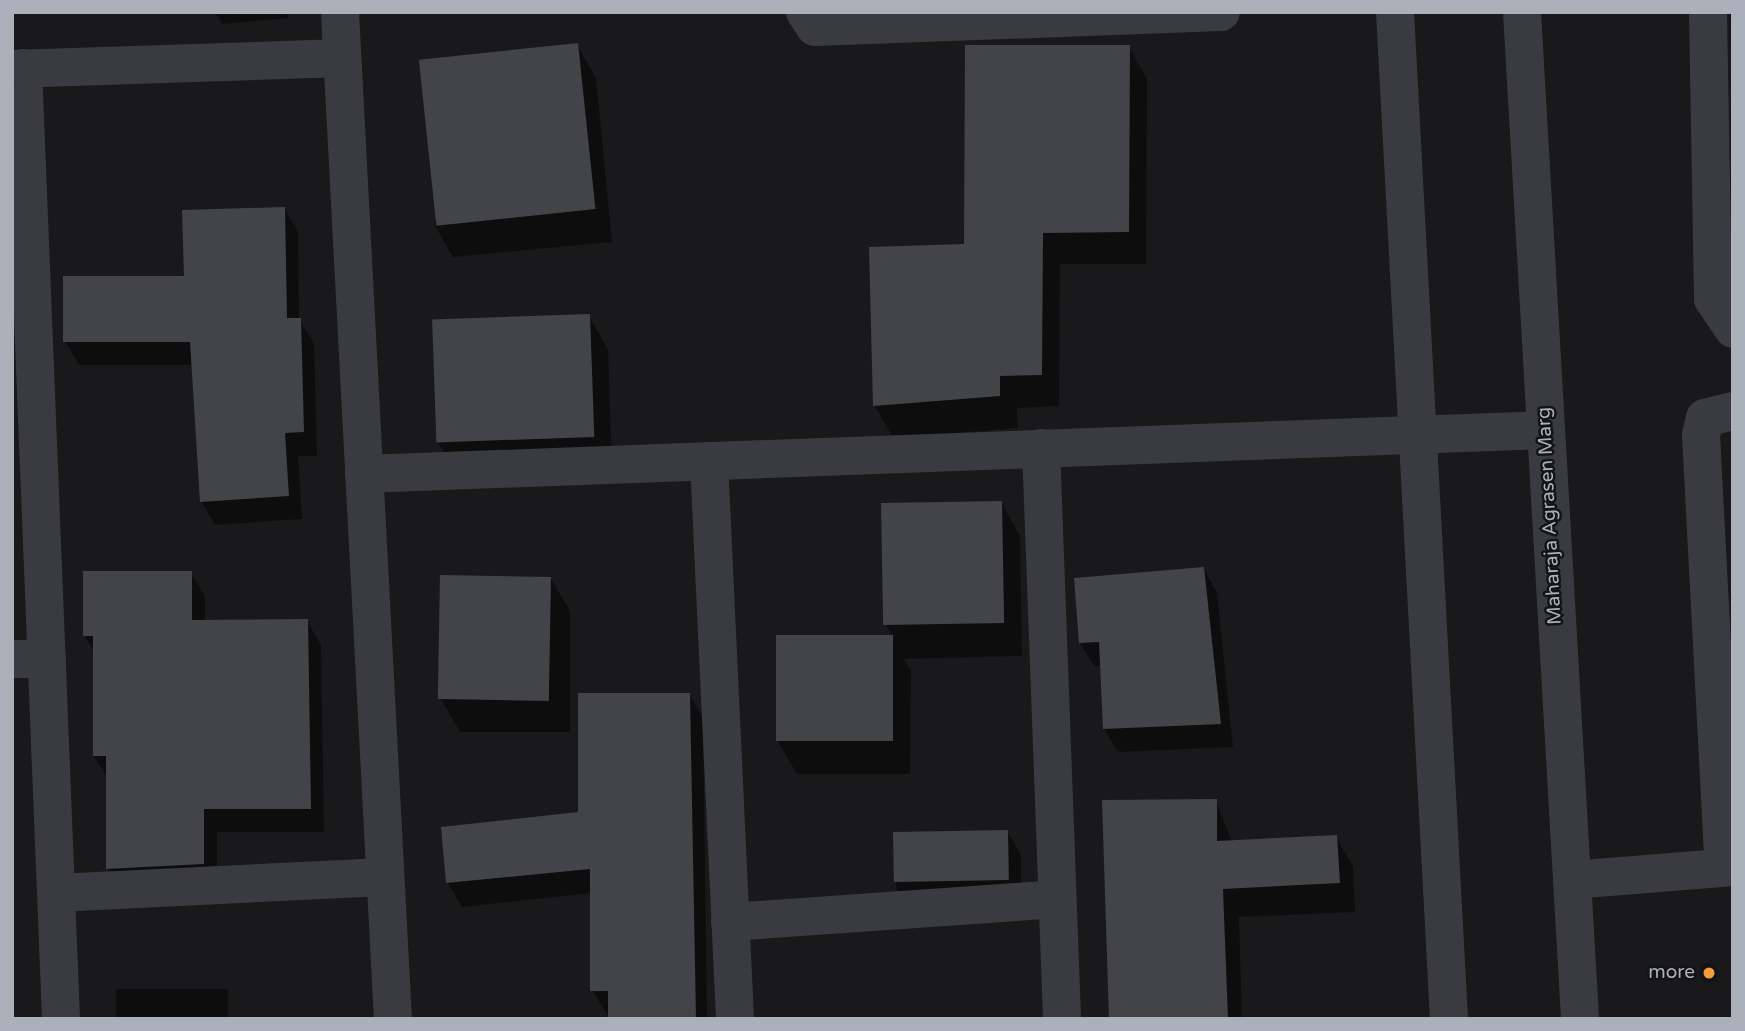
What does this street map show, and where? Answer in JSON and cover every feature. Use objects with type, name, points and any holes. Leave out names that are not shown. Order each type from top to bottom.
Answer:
[{"type":"street","points":[[340,12],[393,1019]]},
{"type":"street","points":[[804,12],[815,27],[1221,12]]},
{"type":"street","points":[[1395,12],[1449,1019]]},
{"type":"street","name":"Maharaja Agrasen Marg","points":[[1522,12],[1580,1019]]},
{"type":"street","points":[[1708,12],[1713,299],[1733,329]]},
{"type":"street","points":[[61,1019],[56,893],[29,659],[18,68],[342,58]]},
{"type":"street","points":[[1733,411],[1705,418],[1701,435],[1722,636],[1723,853],[1733,866]]},
{"type":"street","points":[[364,474],[1545,430]]},
{"type":"street","points":[[1041,448],[1062,1019]]},
{"type":"street","points":[[709,461],[735,1019]]},
{"type":"street","points":[[1572,880],[1733,866]]},
{"type":"street","points":[[56,893],[385,877]]},
{"type":"street","points":[[730,922],[1057,899]]},
{"type":"building","points":[[578,43],[595,209],[436,226],[419,60]]},
{"type":"building","points":[[965,45],[1130,45],[1129,232],[1043,233],[1042,375],[1000,376],[1000,396],[873,406],[869,247],[964,244]]},
{"type":"building","points":[[285,207],[287,318],[301,318],[304,432],[285,433],[289,496],[200,502],[190,342],[63,342],[63,276],[184,276],[182,210]]},
{"type":"building","points":[[590,314],[594,437],[436,442],[432,320]]},
{"type":"building","points":[[1002,501],[1004,623],[883,625],[881,503]]},
{"type":"building","points":[[1204,567],[1221,724],[1103,729],[1099,642],[1079,643],[1074,578]]},
{"type":"building","points":[[83,571],[192,571],[192,620],[308,619],[311,809],[204,809],[204,864],[106,869],[106,756],[93,756],[93,636],[83,636]]},
{"type":"building","points":[[440,575],[551,577],[549,701],[438,699]]},
{"type":"building","points":[[776,635],[893,635],[893,741],[776,741]]},
{"type":"building","points":[[578,693],[690,693],[696,1019],[608,1019],[608,991],[590,991],[590,869],[446,883],[441,827],[578,812]]},
{"type":"building","points":[[1217,799],[1217,841],[1337,835],[1340,883],[1223,889],[1228,1019],[1109,1019],[1102,800]]},
{"type":"building","points":[[1008,830],[1009,880],[894,882],[893,832]]},
{"type":"place","name":"more","points":[[1709,973]]}]
